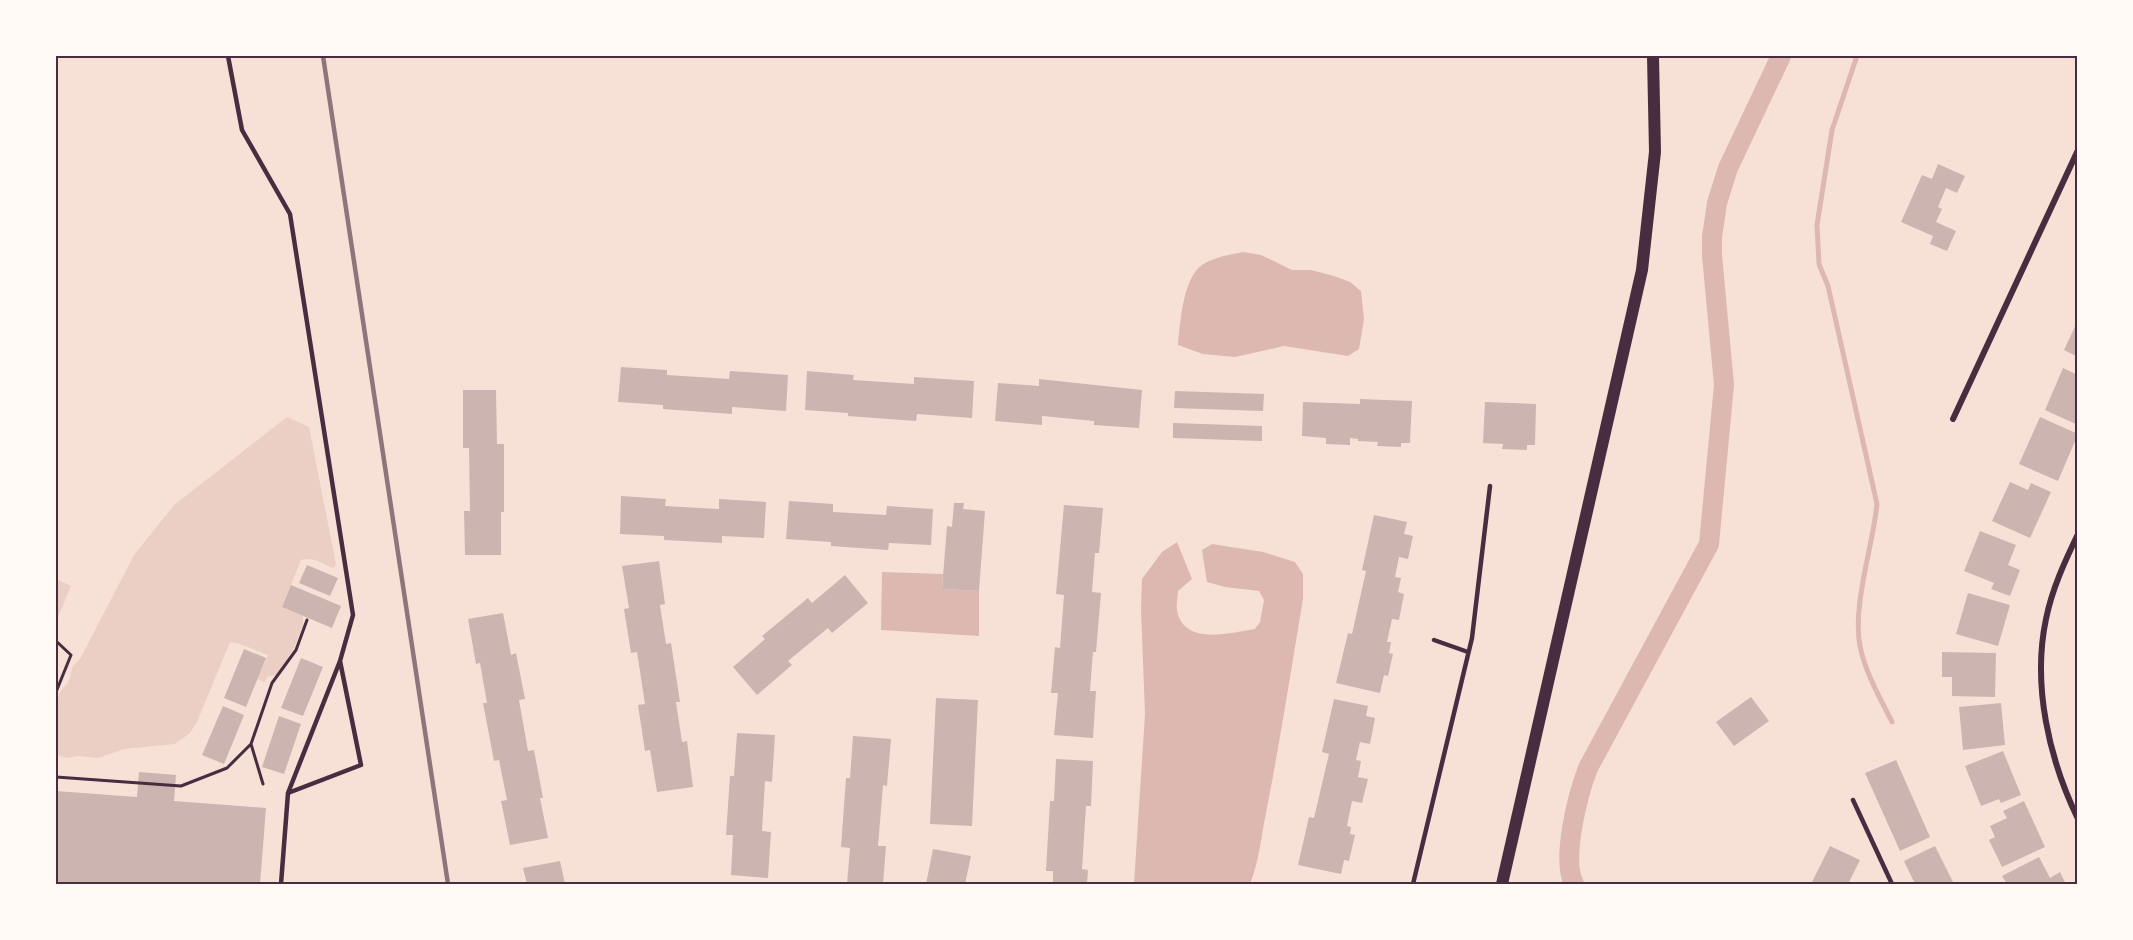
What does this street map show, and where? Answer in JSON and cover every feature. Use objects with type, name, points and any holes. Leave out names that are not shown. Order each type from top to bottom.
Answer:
[{"type":"main road","points":[[1502,885],[1642,270],[1655,152],[1653,56]]},
{"type":"street","points":[[1953,419],[2078,150]]},
{"type":"street","points":[[2078,534],[2057,577],[2045,620],[2040,674],[2050,741],[2067,796],[2078,819]]},
{"type":"lane","points":[[228,56],[242,130],[290,214],[353,615],[340,661],[288,793],[281,885]]},
{"type":"lane","points":[[1413,885],[1472,638],[1490,486]]},
{"type":"lane","points":[[1434,640],[1468,652]]},
{"type":"lane","points":[[288,793],[361,765],[340,661]]},
{"type":"lane","points":[[1853,800],[1892,885]]},
{"type":"path","points":[[56,777],[181,786],[227,768],[251,744],[272,683],[296,650],[307,620]]},
{"type":"path","points":[[56,641],[71,655],[56,692]]},
{"type":"path","points":[[251,744],[264,784]]},
{"type":"shaded area","points":[[1243,252],[1261,255],[1292,270],[1311,270],[1334,276],[1350,282],[1361,291],[1364,319],[1359,349],[1348,356],[1284,346],[1235,357],[1203,354],[1178,345],[1184,302],[1196,271],[1212,260]]},
{"type":"shaded area","points":[[287,417],[309,427],[336,564],[334,568],[314,560],[301,560],[282,607],[303,616],[303,625],[294,648],[277,675],[267,677],[265,682],[257,679],[268,655],[230,642],[197,722],[190,733],[175,744],[124,749],[98,758],[78,756],[68,758],[56,755],[56,706],[60,692],[68,683],[73,666],[80,659],[134,555],[174,505]]},
{"type":"shaded area","points":[[1177,542],[1192,579],[1178,591],[1177,610],[1181,621],[1188,629],[1198,633],[1209,635],[1255,629],[1260,622],[1264,600],[1259,591],[1225,587],[1207,582],[1202,550],[1212,544],[1263,552],[1295,562],[1303,574],[1303,599],[1281,733],[1258,858],[1250,884],[1134,884],[1145,714],[1142,579],[1162,552]]},
{"type":"shaded area","points":[[882,572],[943,574],[942,589],[979,591],[979,636],[881,630]]},
{"type":"shaded area","points":[[56,579],[71,586],[56,622]]},
{"type":"building","points":[[1938,164],[1965,176],[1957,193],[1946,188],[1938,207],[1942,209],[1936,222],[1956,231],[1947,251],[1930,244],[1933,236],[1901,222],[1922,175],[1932,179]]},
{"type":"building","points":[[2078,320],[2078,357],[2064,350]]},
{"type":"building","points":[[621,367],[667,370],[667,375],[729,379],[730,371],[788,375],[786,411],[732,407],[732,414],[663,409],[663,405],[618,402]]},
{"type":"building","points":[[2063,368],[2078,375],[2078,425],[2045,410]]},
{"type":"building","points":[[807,371],[854,375],[853,380],[914,384],[914,377],[974,381],[972,418],[917,414],[916,421],[805,410]]},
{"type":"building","points":[[1039,379],[1142,390],[1139,428],[1094,425],[1094,421],[1042,416],[1042,425],[995,421],[998,383],[1039,386]]},
{"type":"building","points":[[463,390],[496,390],[497,444],[504,444],[504,512],[501,512],[501,555],[465,555],[464,511],[470,511],[469,448],[463,448]]},
{"type":"building","points":[[1175,391],[1264,394],[1263,411],[1174,408]]},
{"type":"building","points":[[1360,399],[1412,401],[1410,443],[1401,443],[1401,447],[1377,446],[1378,442],[1358,441],[1358,439],[1350,438],[1350,445],[1326,444],[1326,438],[1302,436],[1303,402],[1360,404]]},
{"type":"building","points":[[1485,402],[1536,404],[1535,445],[1527,445],[1527,450],[1502,449],[1503,444],[1483,443]]},
{"type":"building","points":[[2040,417],[2078,434],[2058,481],[2019,464]]},
{"type":"building","points":[[1173,423],[1262,426],[1262,441],[1173,438]]},
{"type":"building","points":[[2010,482],[2028,490],[2031,483],[2051,492],[2030,538],[1992,521]]},
{"type":"building","points":[[621,496],[666,499],[665,506],[719,509],[719,499],[766,502],[764,538],[722,536],[722,543],[664,540],[664,536],[620,534]]},
{"type":"building","points":[[789,501],[833,504],[833,512],[886,515],[887,506],[933,509],[931,545],[889,543],[888,550],[831,546],[831,542],[786,539]]},
{"type":"building","points":[[954,503],[964,503],[963,509],[985,511],[979,591],[942,589],[947,526],[952,527]]},
{"type":"building","points":[[1064,505],[1103,508],[1099,553],[1095,553],[1092,592],[1101,593],[1090,691],[1096,691],[1093,738],[1054,735],[1058,693],[1051,693],[1055,647],[1060,648],[1064,595],[1056,594]]},
{"type":"building","points":[[1374,515],[1407,522],[1404,534],[1413,536],[1408,559],[1399,557],[1395,577],[1401,578],[1398,592],[1404,594],[1399,620],[1392,619],[1387,642],[1391,642],[1389,653],[1393,654],[1388,676],[1384,675],[1380,693],[1336,683],[1348,633],[1352,634],[1366,571],[1362,570]]},
{"type":"building","points":[[1980,531],[2016,545],[2008,565],[2020,570],[2010,596],[1991,589],[1994,583],[1964,571]]},
{"type":"building","points":[[659,561],[665,604],[660,605],[666,644],[671,643],[680,702],[676,702],[682,742],[687,741],[693,787],[657,792],[650,750],[645,751],[638,705],[645,704],[637,652],[631,653],[624,609],[629,608],[622,566]]},
{"type":"building","points":[[307,565],[338,578],[330,596],[299,583]]},
{"type":"building","points":[[845,575],[868,603],[832,633],[828,628],[788,661],[792,665],[757,695],[733,667],[765,639],[762,636],[808,598],[812,603]]},
{"type":"building","points":[[291,585],[341,606],[332,628],[282,607]]},
{"type":"building","points":[[1968,593],[2010,605],[1998,646],[1956,634]]},
{"type":"building","points":[[503,613],[511,655],[516,653],[525,699],[519,700],[528,751],[534,750],[548,838],[510,845],[501,801],[507,800],[499,760],[494,761],[483,703],[487,703],[480,663],[476,664],[468,619]]},
{"type":"building","points":[[244,649],[266,658],[246,707],[224,698]]},
{"type":"building","points":[[1942,652],[1996,653],[1995,697],[1952,696],[1952,677],[1942,677]]},
{"type":"building","points":[[301,658],[323,667],[303,716],[281,708]]},
{"type":"building","points":[[1751,697],[1769,721],[1734,746],[1716,722]]},
{"type":"building","points":[[936,698],[978,700],[972,826],[930,824]]},
{"type":"building","points":[[1334,699],[1368,706],[1366,716],[1375,718],[1370,744],[1360,742],[1356,760],[1361,761],[1358,777],[1368,779],[1362,803],[1352,801],[1347,826],[1351,827],[1350,834],[1355,835],[1349,861],[1344,860],[1341,874],[1298,865],[1309,817],[1314,818],[1329,754],[1322,752]]},
{"type":"building","points":[[2001,703],[2005,745],[1963,750],[1959,707]]},
{"type":"building","points":[[223,706],[244,715],[224,764],[202,755]]},
{"type":"building","points":[[279,716],[301,724],[284,774],[262,767]]},
{"type":"building","points":[[737,733],[775,735],[772,782],[765,781],[762,831],[771,832],[768,878],[731,875],[733,835],[726,835],[730,776],[734,776]]},
{"type":"building","points":[[853,736],[891,739],[887,786],[883,785],[878,846],[886,846],[883,884],[847,884],[850,848],[841,847],[846,778],[850,778]]},
{"type":"building","points":[[2003,751],[2021,795],[2001,803],[1999,799],[1981,806],[1965,766]]},
{"type":"building","points":[[1056,759],[1093,761],[1091,806],[1086,806],[1082,869],[1088,870],[1087,884],[1053,884],[1053,871],[1046,871],[1050,801],[1054,801]]},
{"type":"building","points":[[1896,760],[1930,837],[1900,851],[1865,773]]},
{"type":"building","points":[[139,772],[176,775],[174,801],[266,808],[260,884],[56,884],[56,791],[137,797]]},
{"type":"building","points":[[2024,801],[2045,847],[2002,867],[1989,840],[1995,837],[1990,826],[2007,818],[2003,811]]},
{"type":"building","points":[[1830,846],[1860,860],[1848,884],[1811,884]]},
{"type":"building","points":[[1935,846],[1954,884],[1915,884],[1904,861]]},
{"type":"building","points":[[933,849],[971,856],[965,884],[926,884]]},
{"type":"building","points":[[2039,857],[2050,878],[2060,872],[2066,884],[2007,884],[2002,876]]},
{"type":"building","points":[[560,861],[565,884],[527,884],[523,868]]},
{"type":"waterway","points":[[1574,884],[1569,859],[1572,826],[1588,768],[1709,544],[1724,385],[1712,255],[1717,203],[1728,168],[1781,56]]},
{"type":"waterway","points":[[1857,56],[1832,130],[1817,225],[1819,264],[1828,286],[1877,504],[1861,595],[1858,630],[1860,646],[1869,675],[1892,722]]},
{"type":"railway","points":[[323,56],[448,884]]}]
